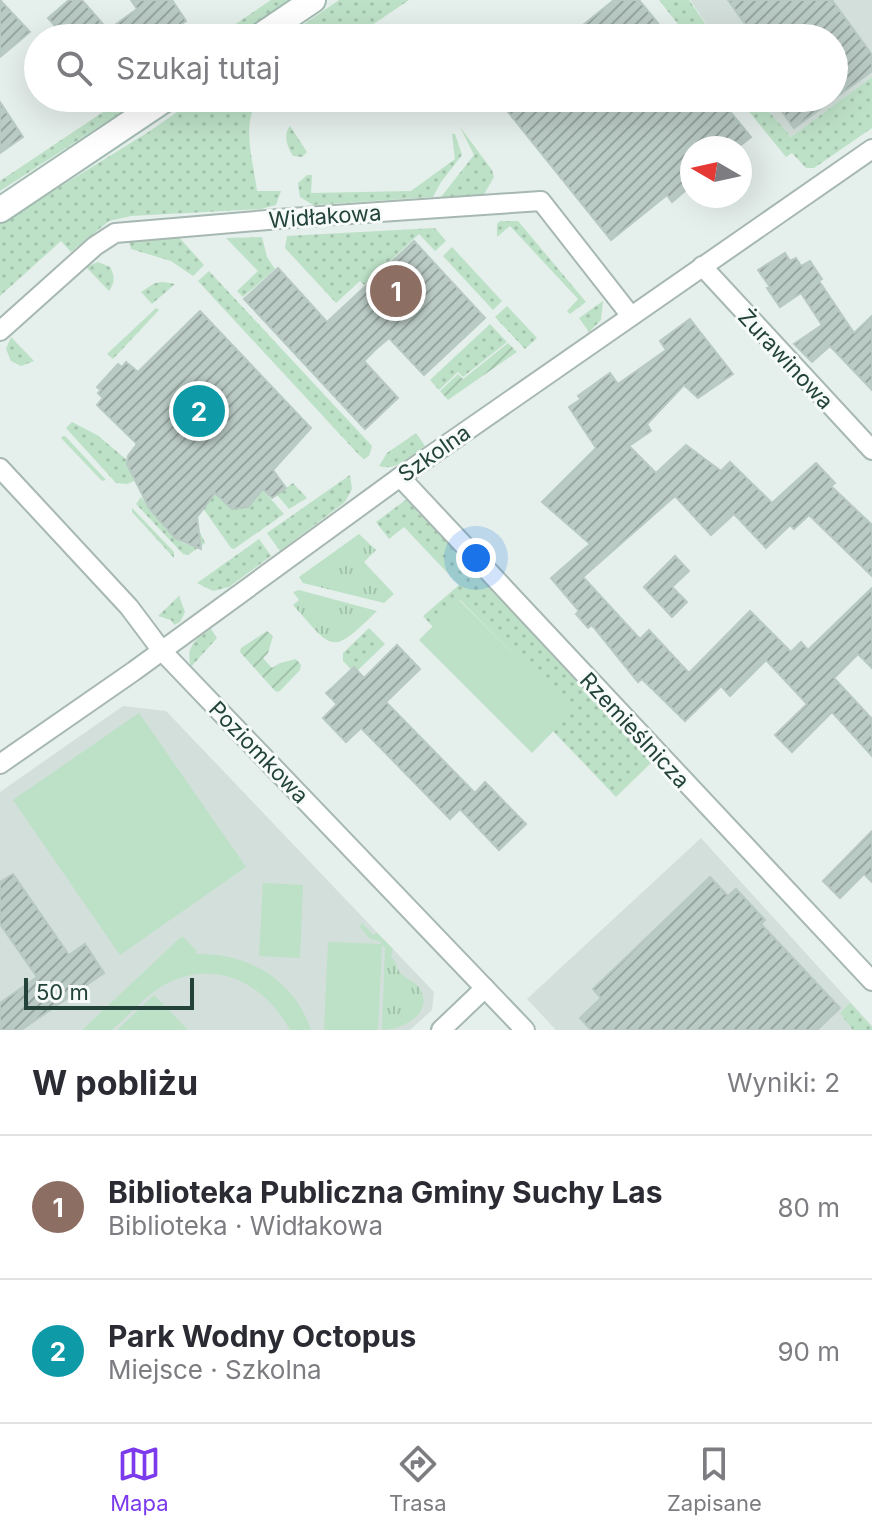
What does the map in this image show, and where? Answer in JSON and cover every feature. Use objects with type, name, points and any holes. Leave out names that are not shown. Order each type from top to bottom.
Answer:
[{"type":"main road","points":[[278,24],[313,0]]},
{"type":"main road","points":[[0,210],[146,112]]},
{"type":"street","name":"Szkolna","points":[[0,764],[162,651],[400,477],[872,149]]},
{"type":"street","name":"Widłakowa","points":[[0,331],[95,246],[115,233],[541,201],[631,316]]},
{"type":"street","name":"Żurawinowa","points":[[702,266],[872,450]]},
{"type":"street","name":"Poziomkowa","points":[[0,468],[129,607],[162,651],[525,1030]]},
{"type":"street","name":"Rzemieślnicza","points":[[400,477],[872,981]]},
{"type":"street","points":[[441,1030],[485,988]]},
{"type":"shaded area","points":[[690,0],[872,0],[872,77],[848,95],[848,24],[706,24]]},
{"type":"shaded area","points":[[769,112],[825,112],[791,137]]},
{"type":"shaded area","points":[[123,706],[166,711],[434,992],[432,1010],[410,1030],[0,1030],[0,792]]},
{"type":"shaded area","points":[[701,838],[872,1026],[872,1030],[556,1030],[527,999]]},
{"type":"green space","points":[[271,0],[289,0],[254,24],[236,24]]},
{"type":"green space","points":[[339,0],[409,0],[374,24],[304,24]]},
{"type":"green space","points":[[659,0],[689,0],[705,24],[678,24]]},
{"type":"green space","points":[[872,77],[872,128],[814,168],[806,168],[792,153],[786,157],[749,112],[769,112],[791,137],[825,112],[848,112],[848,95]]},
{"type":"green space","points":[[103,112],[121,112],[0,191],[0,181]]},
{"type":"green space","points":[[177,112],[253,112],[249,130],[257,191],[281,191],[276,205],[261,209],[131,216],[109,221],[71,252],[61,241],[0,296],[0,224]]},
{"type":"green space","points":[[290,126],[307,152],[302,157],[293,156],[289,149],[286,137]]},
{"type":"green space","points":[[460,127],[492,170],[494,177],[483,196],[441,197],[474,155]]},
{"type":"green space","points":[[452,134],[455,134],[462,155],[433,197],[313,205],[300,197],[298,183],[307,175],[312,175],[311,193],[411,191],[455,159]]},
{"type":"green space","points":[[500,221],[518,221],[586,302],[570,314],[567,311],[578,299],[510,226],[497,237]]},
{"type":"green space","points":[[435,228],[446,241],[435,251],[419,234],[364,285],[360,281],[336,303],[285,248],[287,236]]},
{"type":"green space","points":[[177,235],[204,265],[193,276],[171,261],[131,249],[129,241]]},
{"type":"green space","points":[[262,237],[267,257],[275,269],[243,297],[237,291],[258,271],[226,238]]},
{"type":"green space","points":[[452,247],[502,301],[493,310],[443,256]]},
{"type":"green space","points":[[98,262],[112,270],[113,282],[109,291],[86,267]]},
{"type":"green space","points":[[209,271],[372,446],[369,456],[364,459],[360,456],[198,281]]},
{"type":"green space","points":[[155,283],[175,284],[152,304],[141,292]]},
{"type":"green space","points":[[603,301],[601,320],[589,332],[579,318]]},
{"type":"green space","points":[[507,306],[537,338],[525,349],[495,317]]},
{"type":"green space","points":[[156,308],[159,310],[113,359],[107,354]]},
{"type":"green space","points":[[490,324],[507,342],[463,377],[458,372],[439,390],[430,380]]},
{"type":"green space","points":[[11,337],[34,361],[21,366],[11,361],[6,349]]},
{"type":"green space","points":[[508,343],[517,352],[448,400],[440,391],[458,374],[463,379]]},
{"type":"green space","points":[[72,422],[97,435],[127,460],[134,481],[116,483],[66,428]]},
{"type":"green space","points":[[416,433],[425,446],[397,465],[379,466],[387,453]]},
{"type":"green space","points":[[63,436],[106,480],[102,481],[61,438]]},
{"type":"green space","points":[[350,475],[352,489],[345,502],[280,551],[267,533]]},
{"type":"green space","points":[[254,480],[284,514],[234,549],[200,504],[209,501],[214,493],[233,509],[247,507]]},
{"type":"green space","points":[[293,483],[307,498],[289,509],[277,495]]},
{"type":"green space","points":[[141,497],[166,529],[183,543],[193,546],[198,528],[205,543],[188,555],[183,554],[136,504]]},
{"type":"green space","points":[[407,499],[488,581],[654,760],[616,797],[553,731],[571,712],[460,600],[433,627],[423,616],[459,585],[404,527],[389,539],[376,522]]},
{"type":"green space","points":[[132,508],[174,552],[174,558],[132,512]]},
{"type":"green space","points":[[359,534],[376,550],[364,562],[394,594],[384,603],[303,583],[299,577]]},
{"type":"green space","points":[[259,539],[271,556],[229,587],[213,591],[197,583]]},
{"type":"green space","points":[[299,590],[377,611],[350,636],[333,642],[317,632],[293,605],[299,600],[293,592]]},
{"type":"green space","points":[[179,596],[185,612],[180,622],[174,625],[171,620],[158,616]]},
{"type":"green space","points":[[459,600],[572,712],[532,753],[419,640]]},
{"type":"green space","points":[[369,628],[385,644],[357,671],[354,667],[351,669],[343,661],[343,653]]},
{"type":"green space","points":[[211,629],[217,638],[191,667],[190,649],[200,636]]},
{"type":"green space","points":[[267,631],[273,636],[268,653],[263,658],[272,668],[296,659],[301,665],[300,670],[276,692],[240,652],[241,648]]},
{"type":"green space","points":[[139,713],[246,867],[120,955],[13,800]]},
{"type":"green space","points":[[263,883],[303,885],[300,958],[259,956]]},
{"type":"green space","points":[[362,923],[393,949],[391,957],[399,972],[421,991],[424,1000],[419,1014],[405,1024],[382,1030],[385,948],[379,941],[370,939],[360,927]]},
{"type":"green space","points":[[182,936],[197,951],[195,954],[233,958],[266,972],[293,996],[311,1030],[290,1030],[267,999],[237,979],[202,974],[183,977],[164,985],[112,1030],[82,1030]]},
{"type":"green space","points":[[328,942],[382,944],[378,1030],[324,1030]]},
{"type":"green space","points":[[154,995],[188,1030],[117,1030]]},
{"type":"green space","points":[[850,1003],[872,1030],[853,1030],[840,1013]]},
{"type":"building","points":[[0,0],[24,26],[24,37],[0,57]]},
{"type":"building","points":[[69,0],[82,0],[103,24],[53,24],[48,18]]},
{"type":"building","points":[[131,0],[172,0],[186,21],[182,24],[116,24],[137,9]]},
{"type":"building","points":[[614,0],[639,0],[659,24],[584,24]]},
{"type":"building","points":[[728,0],[832,0],[872,55],[872,71],[848,89],[848,24],[745,24]]},
{"type":"building","points":[[0,102],[23,137],[0,153]]},
{"type":"building","points":[[508,112],[730,112],[750,136],[680,136],[680,195],[672,202],[667,195],[611,240]]},
{"type":"building","points":[[782,112],[816,112],[794,128]]},
{"type":"building","points":[[414,241],[485,318],[424,375],[389,338],[376,349],[364,361],[398,398],[365,429],[244,299],[278,268],[327,322]]},
{"type":"building","points":[[785,253],[790,261],[796,258],[801,266],[810,261],[822,279],[819,281],[854,333],[872,316],[872,390],[830,346],[812,362],[794,344],[822,325],[801,293],[780,307],[767,288],[770,287],[758,270]]},
{"type":"building","points":[[200,311],[311,428],[273,470],[286,488],[272,498],[263,489],[248,507],[232,509],[215,493],[197,517],[201,549],[175,538],[149,508],[127,464],[128,456],[137,444],[97,405],[103,398],[97,387],[118,364],[122,367],[126,362],[138,372]]},
{"type":"building","points":[[690,319],[733,374],[698,398],[684,385],[647,424],[651,431],[629,446],[656,473],[686,445],[721,471],[730,462],[772,503],[816,463],[835,483],[831,486],[872,525],[872,576],[809,515],[794,529],[790,525],[766,548],[734,514],[711,535],[675,496],[583,577],[640,639],[649,630],[689,673],[750,611],[791,652],[801,642],[808,650],[872,588],[872,668],[858,654],[834,678],[872,719],[872,756],[832,712],[792,752],[775,735],[807,704],[766,660],[730,696],[721,686],[685,721],[642,679],[638,682],[592,625],[588,628],[576,614],[579,611],[551,578],[590,544],[542,502],[596,448],[569,407],[581,399],[578,396],[610,373],[618,384],[666,350],[660,341]]},
{"type":"building","points":[[675,556],[689,571],[672,587],[687,602],[672,617],[644,587]]},
{"type":"building","points":[[397,645],[420,669],[386,702],[475,793],[485,782],[526,824],[499,850],[460,809],[450,819],[361,728],[346,742],[323,718],[337,704],[326,693],[354,667],[364,678]]},
{"type":"building","points":[[872,831],[872,882],[864,874],[840,898],[823,881]]},
{"type":"building","points":[[13,874],[69,955],[85,944],[104,973],[21,1030],[0,1030],[0,1003],[37,977],[0,924],[0,882]]},
{"type":"building","points":[[710,877],[728,896],[736,889],[765,920],[761,924],[840,1008],[817,1030],[591,1030],[580,1018],[601,998],[593,989]]},
{"type":"place","name":"Biblioteka Publiczna Gminy Suchy Las","points":[[396,291]]},
{"type":"place","name":"Park Wodny Octopus","points":[[199,411]]}]
